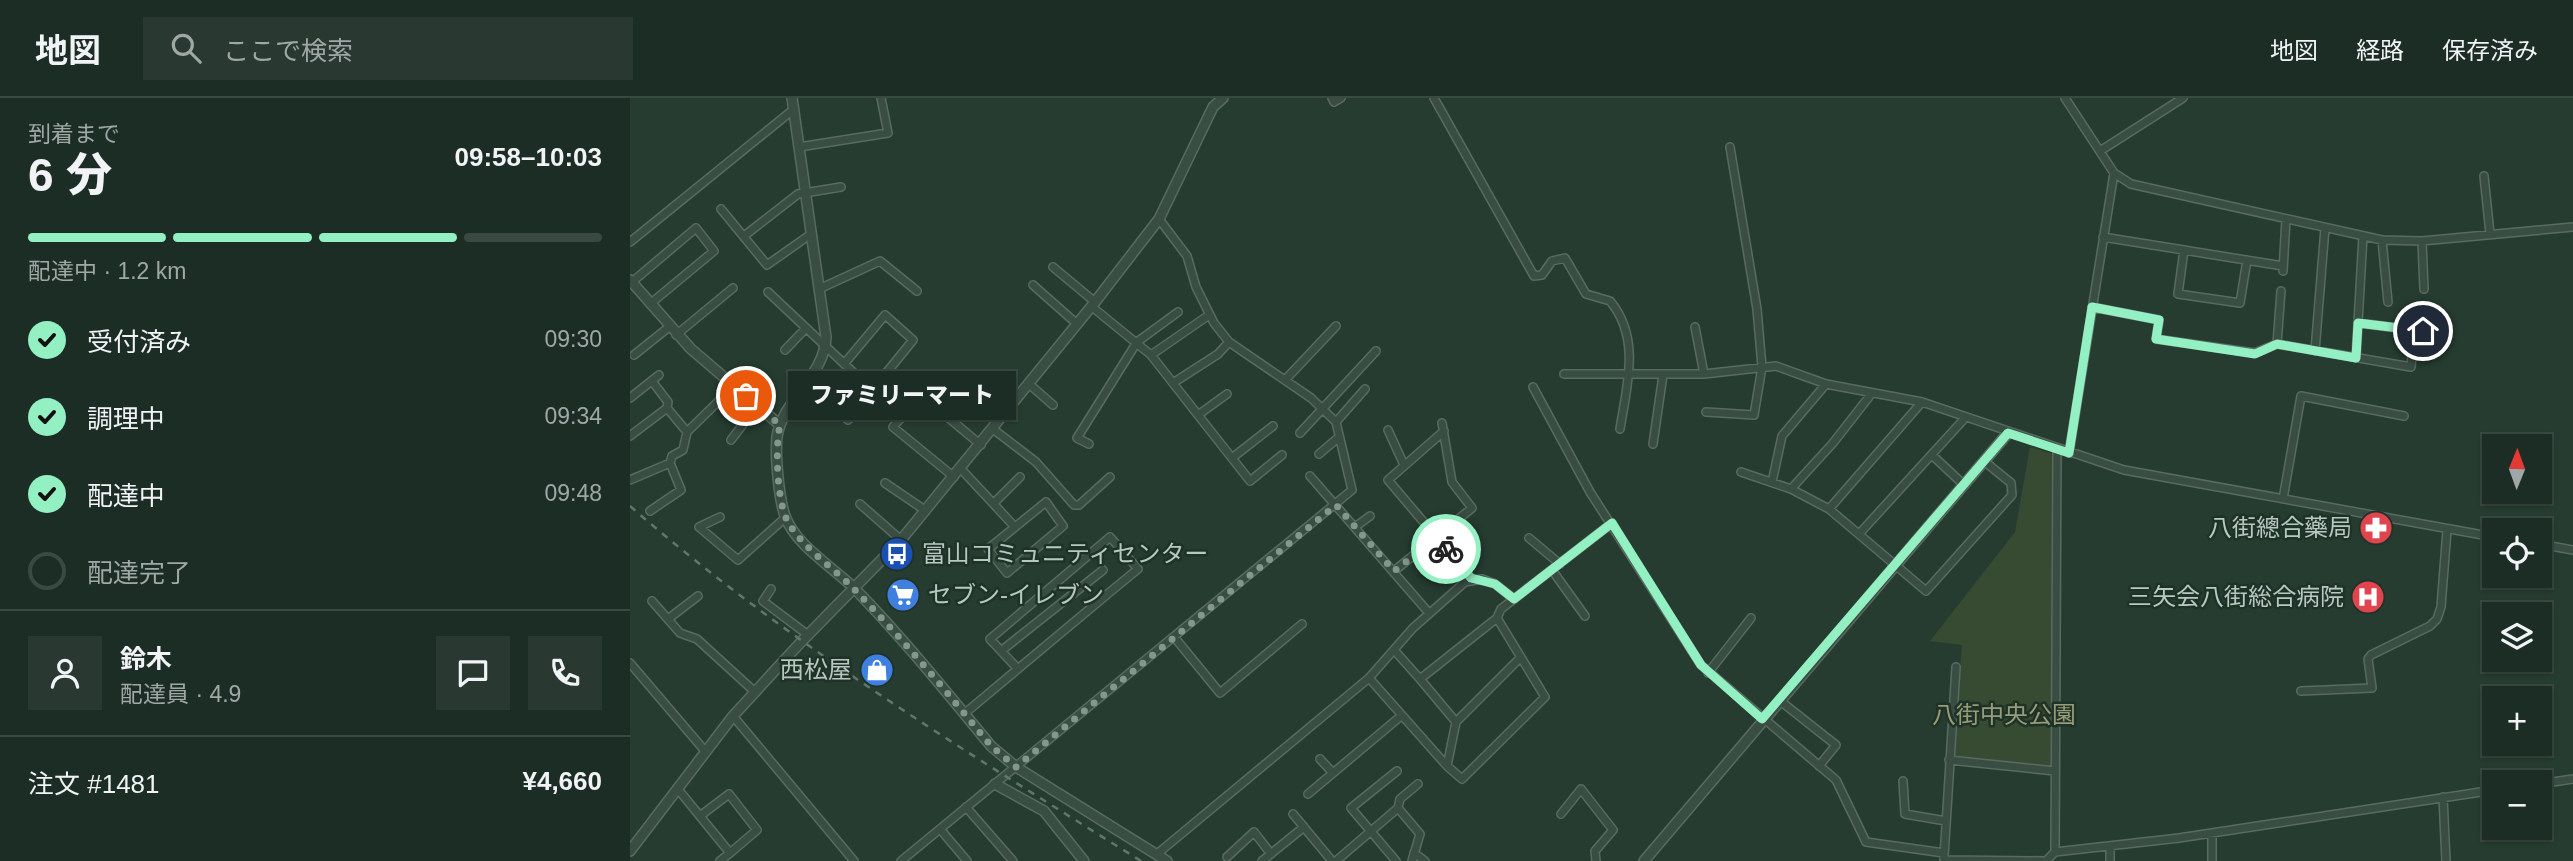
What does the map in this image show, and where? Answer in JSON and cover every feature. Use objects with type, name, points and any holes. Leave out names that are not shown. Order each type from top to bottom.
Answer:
[{"type":"street","points":[[792,98],[825,348],[780,425],[777,439],[785,518],[795,534],[854,589],[991,746],[1016,767],[1167,861]]},
{"type":"street","points":[[799,147],[888,133],[881,98]]},
{"type":"street","points":[[630,851],[733,716],[901,540],[981,445],[1093,304],[1159,219],[1213,107],[1223,98]]},
{"type":"street","points":[[1332,98],[1334,102],[1341,98]]},
{"type":"street","points":[[1434,98],[1534,276],[1542,275],[1552,261],[1565,258],[1586,294],[1605,298],[1614,306],[1626,326],[1629,376],[1620,429]]},
{"type":"street","points":[[2064,98],[2114,173],[2131,184],[2382,240],[2422,241],[2573,227]]},
{"type":"street","points":[[2100,151],[2183,98]]},
{"type":"street","points":[[630,242],[794,109]]},
{"type":"street","points":[[1706,412],[1754,415],[1762,367],[1757,309],[1730,147]]},
{"type":"street","points":[[2069,453],[2114,173]]},
{"type":"street","points":[[2484,176],[2490,233]]},
{"type":"street","points":[[744,236],[798,194],[841,187]]},
{"type":"street","points":[[721,209],[767,265],[811,234]]},
{"type":"street","points":[[901,861],[1352,490],[1336,422],[1285,380],[1229,342],[1209,314],[1196,287],[1187,256],[1159,219]]},
{"type":"street","points":[[2103,237],[2283,268],[2286,219]]},
{"type":"street","points":[[650,304],[715,251],[696,228],[631,281],[650,304],[669,327],[676,335],[780,425]]},
{"type":"street","points":[[2315,351],[2325,228]]},
{"type":"street","points":[[2356,358],[2363,236]]},
{"type":"street","points":[[2382,240],[2388,302]]},
{"type":"street","points":[[2422,241],[2424,289]]},
{"type":"street","points":[[2184,250],[2178,294],[2190,296],[2240,303],[2247,260]]},
{"type":"street","points":[[819,289],[880,261],[916,291]]},
{"type":"street","points":[[1053,267],[1151,355],[1250,481],[1282,455]]},
{"type":"street","points":[[1033,285],[1076,323]]},
{"type":"street","points":[[676,335],[733,288]]},
{"type":"street","points":[[2277,344],[2281,291]]},
{"type":"street","points":[[768,292],[872,390]]},
{"type":"street","points":[[2092,307],[2159,320],[2156,339],[2255,354],[2277,344],[2411,367],[2414,331]]},
{"type":"street","points":[[1089,444],[1077,439],[1137,342],[1178,312]]},
{"type":"street","points":[[1151,355],[1209,314]]},
{"type":"street","points":[[838,411],[848,420],[913,340],[885,315],[844,364]]},
{"type":"street","points":[[2358,323],[2423,331]]},
{"type":"street","points":[[1285,380],[1336,326]]},
{"type":"street","points":[[634,355],[669,327]]},
{"type":"street","points":[[1695,327],[1704,374]]},
{"type":"street","points":[[785,350],[806,328]]},
{"type":"street","points":[[1173,383],[1218,354],[1229,342]]},
{"type":"street","points":[[1300,433],[1376,351]]},
{"type":"street","points":[[1564,374],[1629,376],[1704,374],[1762,367],[1787,369],[1826,384],[1922,402],[2124,470],[2482,535]]},
{"type":"street","points":[[630,398],[659,375]]},
{"type":"street","points":[[1653,444],[1663,375]]},
{"type":"street","points":[[630,436],[667,408],[668,402],[652,381]]},
{"type":"street","points":[[1029,384],[1053,405]]},
{"type":"street","points":[[1772,482],[1783,436],[1826,384]]},
{"type":"street","points":[[650,511],[681,490],[670,463],[672,456],[683,450],[687,432],[734,386]]},
{"type":"street","points":[[928,387],[893,427],[954,477]]},
{"type":"street","points":[[1533,387],[1590,492],[1709,673],[1836,780],[1866,842],[1944,858],[2046,861],[2055,852],[2212,832],[2482,792]]},
{"type":"street","points":[[1336,422],[1365,389]]},
{"type":"street","points":[[1791,489],[1833,443],[1871,393]]},
{"type":"street","points":[[1198,415],[1227,394]]},
{"type":"street","points":[[921,395],[981,445]]},
{"type":"street","points":[[2283,499],[2301,396],[2404,416]]},
{"type":"street","points":[[1829,509],[1922,402]]},
{"type":"street","points":[[731,440],[757,406]]},
{"type":"street","points":[[667,408],[687,432]]},
{"type":"street","points":[[1859,534],[1965,418]]},
{"type":"street","points":[[1232,458],[1273,426]]},
{"type":"street","points":[[1394,571],[1437,538],[1472,508],[1452,482],[1443,427],[1388,480],[1437,538],[1471,578],[1495,584],[1514,599]]},
{"type":"street","points":[[993,429],[1036,461],[1074,505],[1079,505],[1110,477]]},
{"type":"street","points":[[1388,430],[1404,465]]},
{"type":"street","points":[[1644,861],[1762,719],[2008,433]]},
{"type":"street","points":[[1319,454],[1339,437]]},
{"type":"street","points":[[2055,852],[2056,449]]},
{"type":"street","points":[[1931,455],[1964,484]]},
{"type":"street","points":[[1741,472],[1791,489],[1829,509],[1926,591],[2012,495],[2011,483],[1984,461]]},
{"type":"street","points":[[630,480],[670,463]]},
{"type":"street","points":[[961,469],[995,502],[1015,527]]},
{"type":"street","points":[[1310,476],[1429,612]]},
{"type":"street","points":[[995,502],[1020,477]]},
{"type":"street","points":[[885,484],[926,511]]},
{"type":"street","points":[[1046,502],[1063,526],[1007,573],[988,549],[1015,527],[1046,502]]},
{"type":"street","points":[[860,504],[901,540]]},
{"type":"street","points":[[1355,527],[1370,516]]},
{"type":"street","points":[[720,517],[699,527],[738,560],[785,518]]},
{"type":"street","points":[[1420,679],[1497,618],[1501,609],[1612,523]]},
{"type":"street","points":[[2301,691],[2372,688],[2368,659],[2371,655],[2430,626],[2437,619],[2441,607],[2447,530]]},
{"type":"street","points":[[964,714],[1018,669],[1138,569],[1110,537],[990,639],[1018,669]]},
{"type":"street","points":[[1529,538],[1560,564]]},
{"type":"street","points":[[2552,546],[2573,550]]},
{"type":"street","points":[[1001,651],[1103,570]]},
{"type":"street","points":[[1552,570],[1585,616]]},
{"type":"street","points":[[1157,854],[1369,678],[1429,612],[1471,578]]},
{"type":"street","points":[[771,589],[763,601],[808,635]]},
{"type":"street","points":[[668,619],[698,596]]},
{"type":"street","points":[[652,601],[680,633],[697,639],[755,692]]},
{"type":"street","points":[[1369,678],[1447,766],[1462,779],[1545,697],[1497,618]]},
{"type":"street","points":[[1709,673],[1751,618]]},
{"type":"street","points":[[1175,638],[1220,693],[1302,624]]},
{"type":"street","points":[[1395,651],[1456,722]]},
{"type":"street","points":[[1447,766],[1456,722],[1520,658]]},
{"type":"street","points":[[630,663],[705,751]]},
{"type":"street","points":[[1944,858],[1956,667]]},
{"type":"street","points":[[1779,700],[1836,745],[1819,765]]},
{"type":"street","points":[[733,716],[854,861]]},
{"type":"street","points":[[1308,794],[1401,716]]},
{"type":"street","points":[[1320,759],[1333,773]]},
{"type":"street","points":[[1949,760],[2055,771]]},
{"type":"street","points":[[1396,861],[1351,808],[1397,771]]},
{"type":"street","points":[[2552,782],[2573,779]]},
{"type":"street","points":[[1903,780],[1905,814],[1946,821]]},
{"type":"street","points":[[995,784],[1044,811],[1084,861]]},
{"type":"street","points":[[1293,814],[1334,861],[1398,808],[1400,799],[1418,784]]},
{"type":"street","points":[[677,788],[730,853]]},
{"type":"street","points":[[1561,814],[1581,789],[1613,830],[1595,851],[1596,861]]},
{"type":"street","points":[[699,816],[729,794],[757,831],[720,861]]},
{"type":"street","points":[[2443,797],[2445,861]]},
{"type":"street","points":[[966,807],[1013,861]]},
{"type":"street","points":[[1398,808],[1420,834],[1413,857],[1425,861]]},
{"type":"street","points":[[1262,861],[1304,827]]},
{"type":"street","points":[[940,829],[967,861]]},
{"type":"street","points":[[1227,857],[1254,832],[1271,854]]},
{"type":"street","points":[[2212,832],[2212,861]]},
{"type":"street","points":[[2110,846],[2110,861]]},
{"type":"green space","name":"八街中央公園","points":[[2030,447],[2053,454],[2052,768],[1953,758],[1962,645],[1930,641],[2015,532]]},
{"type":"railway","points":[[630,506],[751,604],[814,650],[943,736],[1141,861]]},
{"type":"way so far","points":[[746,396],[780,425],[777,439],[782,502],[785,518],[795,534],[854,589],[991,746],[1016,767],[1336,505],[1394,571],[1437,538],[1446,549]]},
{"type":"place","name":"ファミリーマート","points":[[746,396]]},
{"type":"place","name":"八街總合藥局","points":[[2376,528]]},
{"type":"place","name":"富山コミュニティセンター","points":[[897,554]]},
{"type":"place","name":"セブン-イレブン","points":[[903,595]]},
{"type":"place","name":"三矢会八街総合病院","points":[[2368,597]]},
{"type":"place","name":"西松屋","points":[[877,670]]},
{"type":"route","points":[[1446,549],[1471,578],[1495,584],[1514,599],[1612,523],[1701,665],[1762,719],[2008,433],[2069,453],[2092,307],[2159,320],[2156,339],[2255,354],[2277,344],[2356,358],[2358,323],[2423,331]]}]
